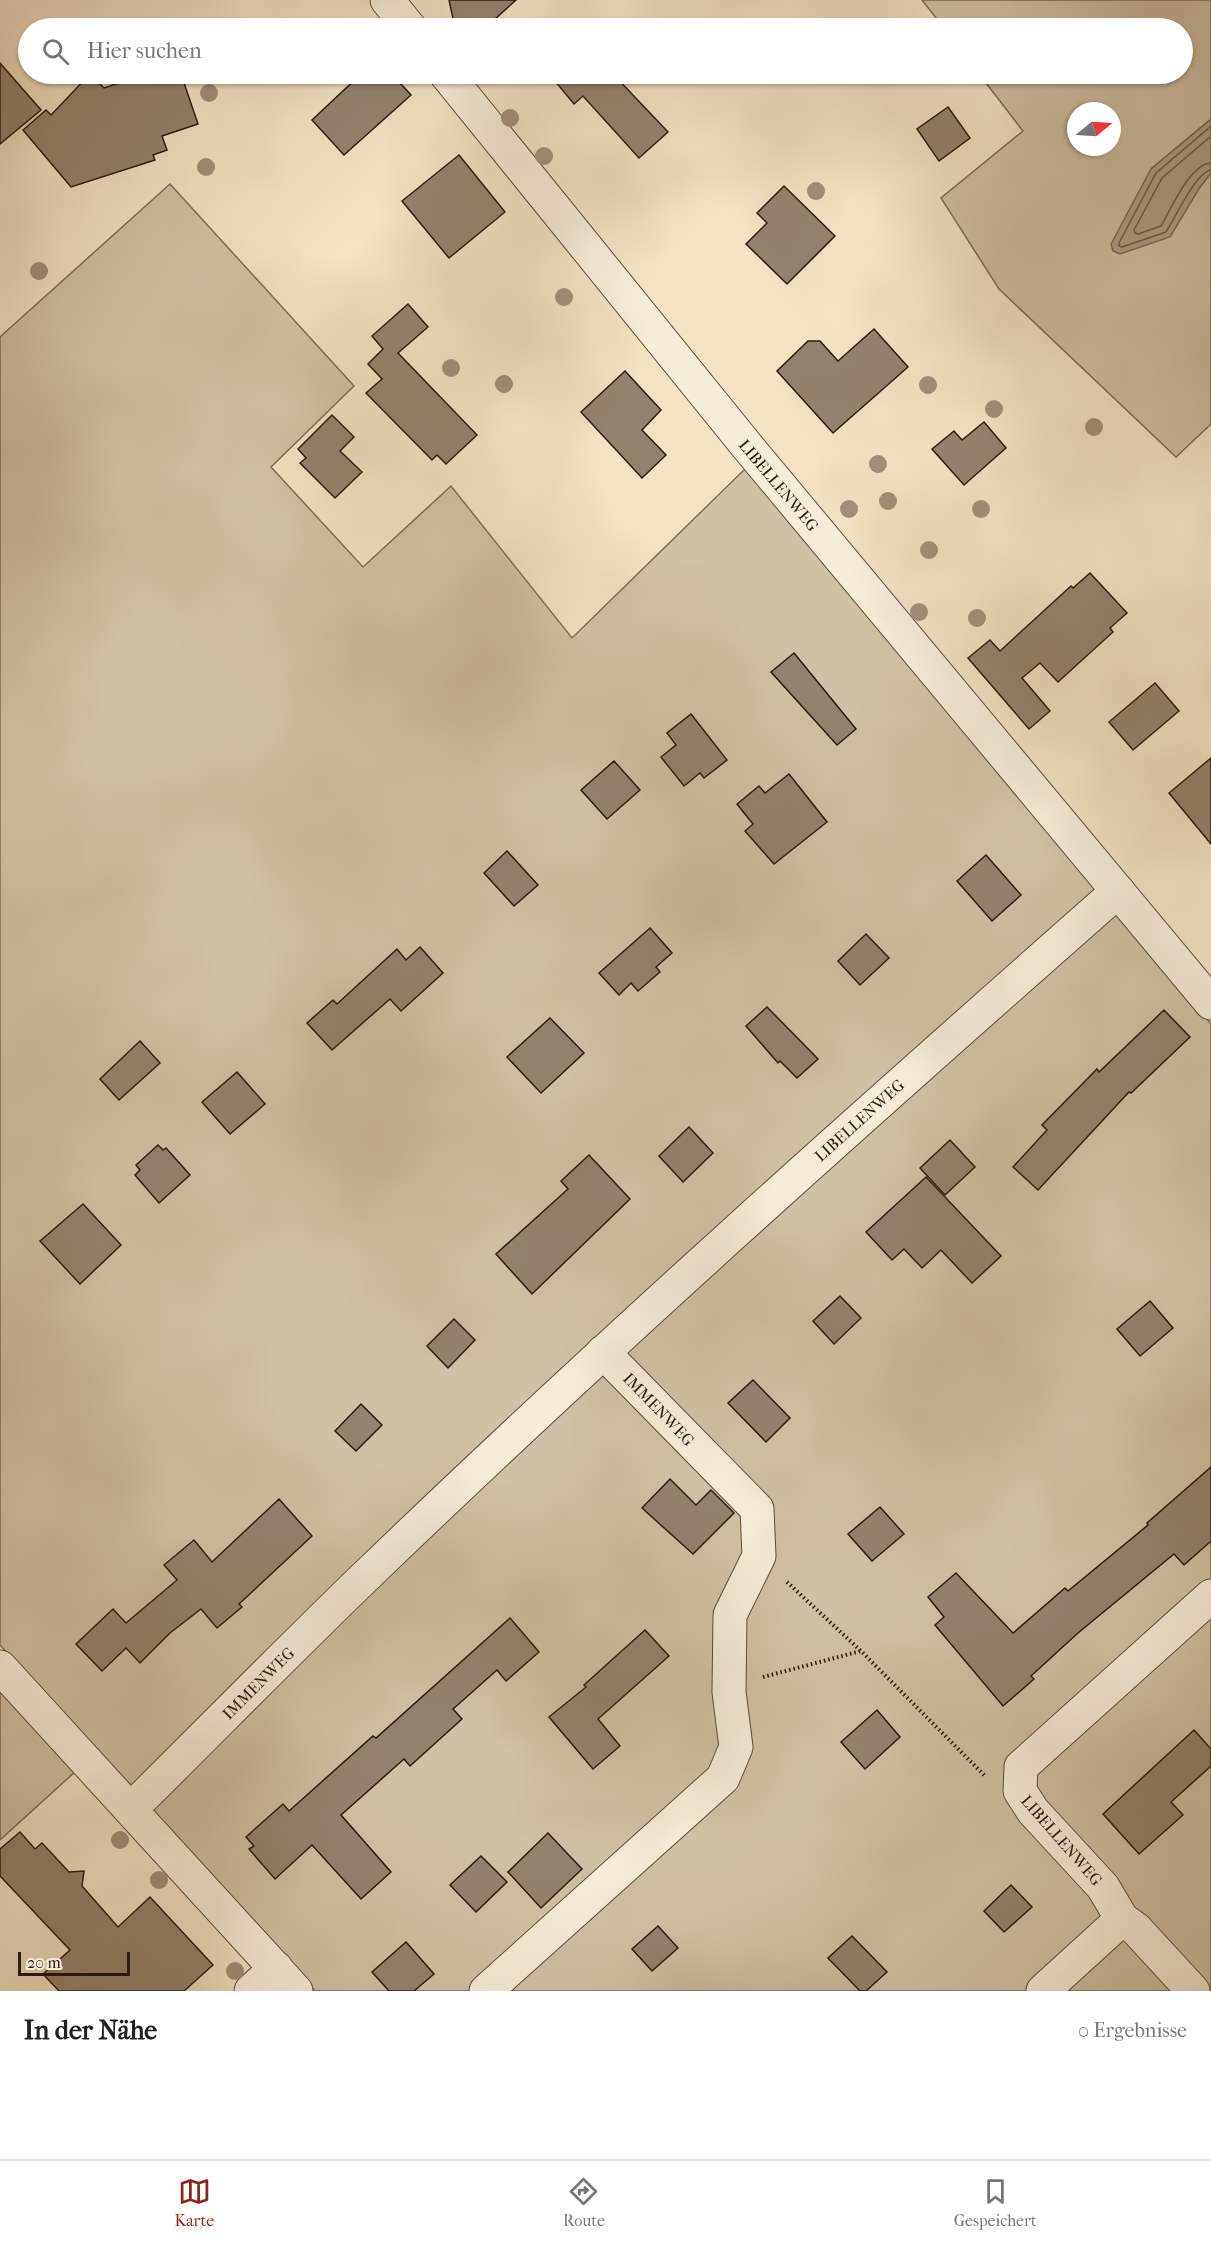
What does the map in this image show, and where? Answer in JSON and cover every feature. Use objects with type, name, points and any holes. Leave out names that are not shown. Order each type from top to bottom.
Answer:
[{"type":"street","points":[[387,0],[402,18]]},
{"type":"street","name":"LIBELLENWEG","points":[[454,84],[747,447],[1211,1003]]},
{"type":"street","name":"LIBELLENWEG","points":[[603,1352],[838,1138],[1118,891]]},
{"type":"street","name":"IMMENWEG","points":[[131,1809],[366,1576],[603,1352],[757,1509],[759,1556],[730,1615],[729,1686],[736,1747],[723,1778],[486,1991]]},
{"type":"street","name":"LIBELLENWEG","points":[[1193,1991],[1136,1929],[1122,1919],[1103,1887],[1033,1812],[1020,1791],[1021,1767],[1211,1596]]},
{"type":"street","points":[[0,1667],[286,1980],[251,1991]]},
{"type":"street","points":[[1043,1991],[1122,1919]]},
{"type":"path","points":[[759,1556],[861,1651],[995,1787],[1020,1791]]},
{"type":"path","points":[[729,1686],[861,1651]]},
{"type":"shaded area","points":[[922,0],[1211,0],[1211,119],[1151,169],[1200,187],[1211,173],[1211,424],[1176,457],[999,289],[941,198],[1023,131],[987,84],[1193,84],[1193,18],[936,18]]},
{"type":"shaded area","points":[[170,184],[354,386],[271,467],[363,567],[451,486],[572,638],[746,468],[1211,1024],[1211,1991],[315,1991],[0,1645],[0,337]]},
{"type":"shaded area","points":[[0,1687],[77,1770],[0,1840]]},
{"type":"water","points":[[1211,119],[1211,173],[1170,237],[1120,254],[1113,251],[1111,244],[1151,169]]},
{"type":"building","points":[[449,0],[516,0],[496,18],[453,18]]},
{"type":"building","points":[[0,63],[41,110],[0,144]]},
{"type":"building","points":[[80,84],[100,84],[104,88],[116,84],[184,84],[198,124],[162,136],[167,150],[153,155],[155,160],[71,187],[23,130],[46,110],[51,115]]},
{"type":"building","points":[[350,84],[401,84],[411,95],[344,155],[312,120]]},
{"type":"building","points":[[557,84],[622,84],[668,132],[639,158],[583,96],[574,104]]},
{"type":"building","points":[[948,107],[970,138],[939,161],[917,129]]},
{"type":"building","points":[[459,155],[505,212],[449,258],[402,201]]},
{"type":"building","points":[[784,186],[835,236],[787,284],[746,244],[767,223],[757,213]]},
{"type":"building","points":[[408,304],[428,327],[398,353],[477,435],[446,464],[437,455],[432,460],[366,393],[382,379],[368,364],[383,349],[372,336]]},
{"type":"building","points":[[874,329],[908,367],[833,433],[777,371],[808,341],[820,341],[838,361]]},
{"type":"building","points":[[625,371],[661,410],[642,430],[666,455],[642,478],[581,412]]},
{"type":"building","points":[[332,415],[354,437],[340,451],[362,472],[335,498],[300,463],[306,458],[298,449]]},
{"type":"building","points":[[984,422],[1006,448],[964,485],[932,449],[954,431],[962,440]]},
{"type":"building","points":[[1090,573],[1127,613],[1110,628],[1113,632],[1058,682],[1040,663],[1022,678],[1050,711],[1029,729],[968,658],[990,640],[1000,651],[1071,586],[1073,588]]},
{"type":"building","points":[[794,653],[856,729],[837,745],[771,672]]},
{"type":"building","points":[[1155,683],[1179,711],[1133,750],[1109,722]]},
{"type":"building","points":[[691,714],[727,760],[704,778],[700,773],[684,786],[661,757],[676,745],[667,733]]},
{"type":"building","points":[[1211,758],[1211,844],[1169,793]]},
{"type":"building","points":[[614,761],[640,790],[607,819],[581,790]]},
{"type":"building","points":[[789,774],[827,822],[774,864],[745,831],[753,824],[737,804],[759,786],[765,793]]},
{"type":"building","points":[[507,851],[538,885],[514,906],[484,873]]},
{"type":"building","points":[[986,855],[1021,895],[992,921],[957,881]]},
{"type":"building","points":[[650,928],[672,953],[656,967],[660,972],[638,991],[631,983],[619,995],[599,973]]},
{"type":"building","points":[[866,934],[889,958],[860,985],[838,961]]},
{"type":"building","points":[[420,947],[443,973],[401,1011],[390,999],[332,1050],[307,1023],[333,1000],[337,1004],[397,949],[406,960]]},
{"type":"building","points":[[767,1007],[818,1059],[797,1078],[780,1061],[778,1063],[746,1026]]},
{"type":"building","points":[[1164,1010],[1190,1037],[1131,1093],[1129,1092],[1038,1190],[1013,1167],[1047,1130],[1042,1125],[1097,1069],[1099,1072]]},
{"type":"building","points":[[550,1018],[584,1053],[541,1093],[507,1057]]},
{"type":"building","points":[[140,1041],[160,1063],[119,1100],[100,1079]]},
{"type":"building","points":[[237,1072],[265,1104],[230,1134],[202,1102]]},
{"type":"building","points":[[689,1127],[713,1153],[683,1182],[659,1156]]},
{"type":"building","points":[[950,1140],[975,1167],[945,1195],[920,1168]]},
{"type":"building","points":[[158,1145],[163,1150],[166,1148],[190,1175],[159,1203],[135,1175],[140,1170],[136,1165]]},
{"type":"building","points":[[589,1155],[630,1199],[532,1294],[496,1254],[568,1189],[561,1181]]},
{"type":"building","points":[[926,1177],[1001,1256],[972,1283],[941,1250],[922,1268],[904,1249],[892,1260],[866,1232]]},
{"type":"building","points":[[83,1204],[121,1245],[80,1284],[40,1241]]},
{"type":"building","points":[[840,1296],[861,1318],[834,1344],[813,1321]]},
{"type":"building","points":[[1150,1301],[1173,1328],[1140,1356],[1117,1329]]},
{"type":"building","points":[[454,1319],[475,1340],[448,1368],[427,1346]]},
{"type":"building","points":[[753,1380],[790,1418],[766,1442],[728,1403]]},
{"type":"building","points":[[361,1404],[382,1425],[356,1451],[335,1431]]},
{"type":"building","points":[[1211,1467],[1211,1541],[1184,1565],[1174,1554],[1078,1633],[1031,1676],[1034,1679],[1003,1706],[935,1625],[944,1617],[928,1597],[956,1573],[1013,1633],[1065,1588],[1068,1591],[1148,1525],[1147,1523]]},
{"type":"building","points":[[670,1479],[696,1505],[711,1490],[734,1513],[693,1554],[642,1508]]},
{"type":"building","points":[[279,1499],[312,1536],[239,1604],[242,1607],[217,1628],[201,1609],[170,1633],[140,1663],[126,1648],[102,1671],[76,1644],[113,1609],[126,1623],[177,1580],[164,1565],[194,1540],[212,1562]]},
{"type":"building","points":[[880,1507],[904,1534],[872,1561],[848,1534]]},
{"type":"building","points":[[510,1618],[539,1652],[506,1681],[497,1670],[453,1709],[462,1719],[410,1766],[404,1759],[341,1815],[391,1872],[361,1899],[312,1845],[275,1879],[249,1849],[254,1846],[246,1837],[283,1804],[289,1811],[373,1736],[376,1738]]},
{"type":"building","points":[[645,1630],[669,1656],[598,1719],[620,1746],[593,1769],[549,1717],[586,1687],[584,1685]]},
{"type":"building","points":[[877,1710],[900,1737],[865,1769],[841,1742]]},
{"type":"building","points":[[1194,1730],[1211,1749],[1211,1766],[1171,1802],[1183,1815],[1139,1854],[1103,1814]]},
{"type":"building","points":[[20,1832],[35,1849],[42,1843],[69,1872],[84,1871],[82,1886],[118,1927],[150,1897],[213,1965],[184,1991],[59,1991],[43,1974],[70,1950],[0,1876],[0,1849]]},
{"type":"building","points":[[548,1833],[582,1869],[541,1908],[508,1872]]},
{"type":"building","points":[[481,1856],[507,1882],[476,1912],[450,1885]]},
{"type":"building","points":[[1011,1885],[1032,1907],[1004,1932],[984,1911]]},
{"type":"building","points":[[658,1926],[678,1948],[652,1971],[632,1949]]},
{"type":"building","points":[[852,1936],[887,1972],[866,1991],[860,1991],[828,1958]]},
{"type":"building","points":[[406,1942],[434,1974],[414,1991],[389,1991],[372,1972]]}]
